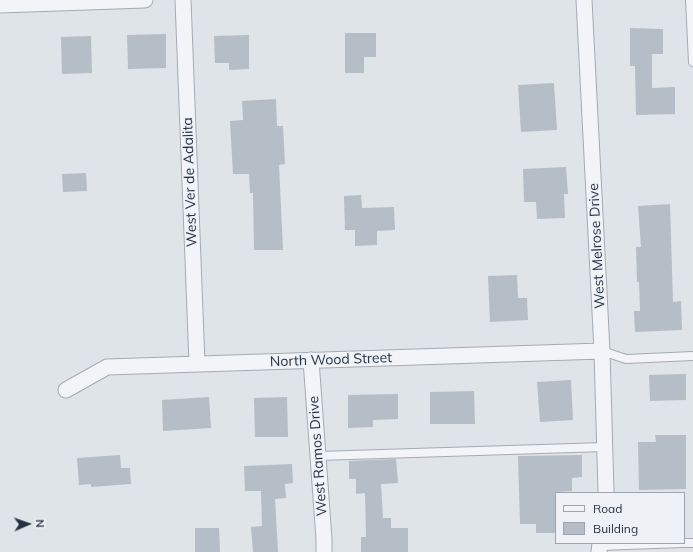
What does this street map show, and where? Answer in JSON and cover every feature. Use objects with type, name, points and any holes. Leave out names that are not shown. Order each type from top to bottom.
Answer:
[{"type":"street","points":[[0,5],[145,0]]},
{"type":"street","name":"West Ver de Adalita","points":[[183,0],[197,364]]},
{"type":"street","name":"West Melrose Drive","points":[[584,0],[602,351],[606,492]]},
{"type":"street","name":"North Wood Street","points":[[66,390],[107,367],[602,351]]},
{"type":"street","name":"West Ramos Drive","points":[[311,360],[324,552]]},
{"type":"lane","points":[[690,0],[693,62]]},
{"type":"lane","points":[[602,351],[626,359],[693,356]]},
{"type":"lane","points":[[318,456],[605,448]]},
{"type":"lane","points":[[600,547],[662,544]]},
{"type":"building","points":[[630,28],[663,29],[663,54],[652,54],[652,88],[675,87],[675,114],[636,115],[635,66],[630,66]]},
{"type":"building","points":[[345,33],[376,33],[376,57],[364,57],[364,73],[345,73]]},
{"type":"building","points":[[166,34],[166,68],[128,69],[127,35]]},
{"type":"building","points":[[249,35],[249,69],[229,70],[229,63],[215,63],[214,36]]},
{"type":"building","points":[[91,36],[92,73],[62,74],[61,37]]},
{"type":"building","points":[[554,83],[557,130],[521,132],[518,85]]},
{"type":"building","points":[[276,99],[277,126],[283,126],[285,164],[279,165],[283,250],[254,250],[253,193],[250,193],[249,174],[233,174],[230,121],[243,120],[242,101]]},
{"type":"building","points":[[566,167],[568,194],[564,194],[565,218],[537,219],[536,202],[524,202],[523,169]]},
{"type":"building","points":[[86,173],[87,191],[63,192],[62,174]]},
{"type":"building","points":[[361,195],[362,208],[394,207],[395,230],[377,231],[377,245],[355,246],[355,230],[345,230],[344,196]]},
{"type":"building","points":[[670,204],[673,302],[681,301],[682,330],[635,332],[634,311],[640,311],[636,247],[641,247],[638,206]]},
{"type":"building","points":[[517,275],[518,298],[527,298],[528,320],[490,322],[488,276]]},
{"type":"building","points":[[686,374],[686,400],[650,401],[649,375]]},
{"type":"building","points":[[571,380],[573,420],[540,422],[537,382]]},
{"type":"building","points":[[474,391],[475,424],[430,424],[430,392]]},
{"type":"building","points":[[398,394],[398,419],[373,420],[373,427],[348,428],[348,395]]},
{"type":"building","points":[[209,397],[211,428],[163,431],[162,400]]},
{"type":"building","points":[[287,397],[288,437],[255,437],[254,398]]},
{"type":"building","points":[[655,435],[686,435],[686,489],[639,490],[638,442],[656,442]]},
{"type":"building","points":[[120,455],[121,468],[130,468],[131,484],[91,487],[91,484],[79,485],[77,458]]},
{"type":"building","points":[[582,455],[582,477],[572,478],[572,491],[555,492],[555,533],[536,533],[536,524],[520,524],[518,456]]},
{"type":"building","points":[[396,459],[398,483],[381,484],[383,518],[391,518],[391,528],[408,528],[408,552],[361,552],[361,537],[366,537],[365,493],[356,494],[356,479],[349,479],[349,461]]},
{"type":"building","points":[[292,464],[293,483],[285,484],[286,498],[275,499],[278,552],[253,552],[251,527],[262,526],[261,491],[245,491],[244,466]]},
{"type":"building","points":[[195,528],[219,528],[220,552],[195,552]]}]
